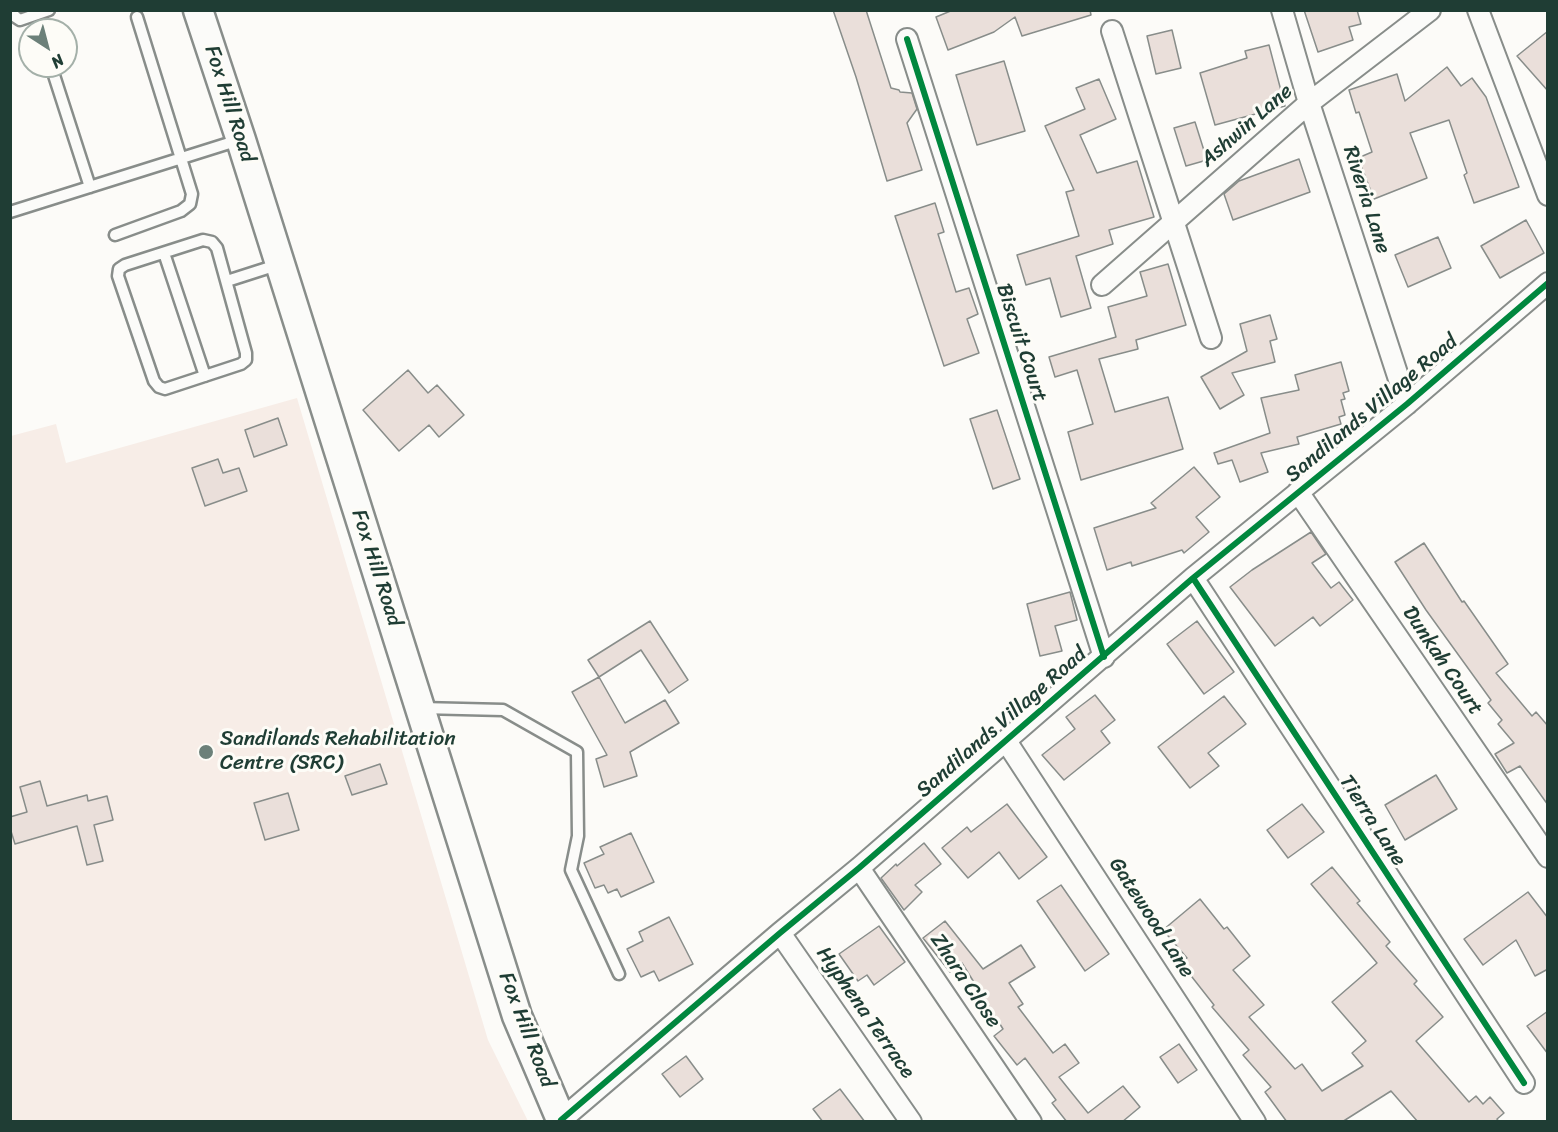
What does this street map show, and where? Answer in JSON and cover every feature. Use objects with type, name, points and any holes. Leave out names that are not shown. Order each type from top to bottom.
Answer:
[{"type":"main road","name":"Fox Hill Road","points":[[198,10],[517,1016],[561,1121]]},
{"type":"street","name":"Riveria Lane","points":[[1282,10],[1309,103],[1407,404]]},
{"type":"street","name":"Ashwin Lane","points":[[1102,285],[1309,103],[1430,10]]},
{"type":"street","points":[[1478,10],[1548,195]]},
{"type":"street","points":[[1112,31],[1211,338]]},
{"type":"street","name":"Biscuit Court","points":[[907,39],[1104,657]]},
{"type":"street","name":"Sandilands Village Road","points":[[561,1121],[859,868],[1193,578],[1407,404],[1548,283]]},
{"type":"street","name":"Dunkah Court","points":[[1298,492],[1548,857]]},
{"type":"street","name":"Tierra Lane","points":[[1193,578],[1524,1083]]},
{"type":"street","name":"Gatewood Lane","points":[[1006,741],[1255,1122]]},
{"type":"street","name":"Zhara Close","points":[[859,868],[1031,1122]]},
{"type":"street","name":"Hyphena Terrace","points":[[780,933],[911,1122]]},
{"type":"lane","points":[[13,10],[14,16],[20,20],[49,10]]},
{"type":"lane","points":[[115,235],[181,211],[190,204],[192,194],[137,17]]},
{"type":"lane","points":[[55,78],[90,187]]},
{"type":"lane","points":[[10,212],[180,157],[241,140]]},
{"type":"lane","points":[[203,240],[212,242],[218,248],[246,353],[246,360],[241,364],[165,389],[159,387],[154,381],[118,276],[119,269],[125,265],[164,253],[203,240]]},
{"type":"lane","points":[[164,253],[205,376]]},
{"type":"lane","points":[[227,281],[280,263]]},
{"type":"lane","points":[[420,708],[503,710],[577,752],[578,836],[571,870],[619,974]]},
{"type":"shaded area","name":"Sandilands Rehabilitation Centre (SRC)","points":[[297,398],[488,1040],[528,1121],[11,1122],[11,436],[56,424],[66,463]]},
{"type":"building","points":[[833,10],[866,10],[891,88],[900,92],[912,93],[917,109],[907,123],[922,170],[887,181]]},
{"type":"building","points":[[953,10],[1090,10],[1091,15],[1022,36],[1015,17],[994,32],[948,50],[936,17]]},
{"type":"building","points":[[1304,10],[1357,10],[1361,24],[1349,27],[1353,40],[1318,52]]},
{"type":"building","points":[[1172,30],[1181,68],[1156,74],[1147,36]]},
{"type":"building","points":[[1548,31],[1548,91],[1517,56]]},
{"type":"building","points":[[1269,45],[1285,106],[1215,125],[1200,73],[1247,58],[1245,51]]},
{"type":"building","points":[[1004,61],[1025,131],[977,145],[956,75]]},
{"type":"building","points":[[1447,67],[1461,86],[1472,78],[1486,97],[1519,187],[1474,203],[1464,175],[1467,173],[1449,120],[1410,133],[1427,178],[1374,199],[1358,158],[1372,152],[1349,90],[1397,74],[1405,101]]},
{"type":"building","points":[[1099,79],[1116,119],[1080,135],[1097,173],[1137,161],[1154,217],[1109,230],[1113,244],[1076,256],[1091,308],[1061,317],[1050,278],[1026,285],[1017,255],[1079,236],[1066,192],[1074,190],[1045,126],[1085,109],[1076,88]]},
{"type":"building","points":[[1195,122],[1207,160],[1186,166],[1174,128]]},
{"type":"building","points":[[1299,159],[1310,192],[1233,220],[1224,194],[1239,181]]},
{"type":"building","points":[[935,203],[944,232],[938,234],[956,292],[969,288],[978,314],[967,319],[979,353],[944,366],[895,216]]},
{"type":"building","points":[[1526,220],[1544,253],[1500,278],[1481,246]]},
{"type":"building","points":[[1438,237],[1451,268],[1408,287],[1395,255]]},
{"type":"building","points":[[1168,264],[1186,325],[1136,340],[1138,349],[1099,359],[1115,412],[1168,397],[1183,449],[1081,480],[1068,432],[1093,424],[1077,370],[1055,377],[1049,357],[1116,337],[1108,307],[1147,296],[1140,272]]},
{"type":"building","points":[[1270,315],[1277,339],[1270,341],[1275,362],[1232,373],[1244,395],[1220,409],[1201,377],[1247,351],[1240,324]]},
{"type":"building","points":[[1341,362],[1349,391],[1343,393],[1345,399],[1341,400],[1345,415],[1339,417],[1341,424],[1297,437],[1299,444],[1261,453],[1268,472],[1240,482],[1232,460],[1218,464],[1214,453],[1270,433],[1261,398],[1299,390],[1295,375]]},
{"type":"building","points":[[408,370],[428,393],[437,385],[464,415],[439,437],[429,425],[399,451],[363,410]]},
{"type":"building","points":[[997,410],[1020,479],[993,489],[970,419]]},
{"type":"building","points":[[278,418],[287,445],[254,457],[245,430]]},
{"type":"building","points":[[218,459],[223,473],[239,468],[247,491],[205,506],[192,468]]},
{"type":"building","points":[[1194,467],[1220,497],[1196,517],[1209,532],[1184,553],[1182,550],[1132,566],[1131,562],[1107,570],[1094,528],[1156,508],[1151,503]]},
{"type":"building","points":[[1311,532],[1326,554],[1312,563],[1331,588],[1339,582],[1353,600],[1320,626],[1313,617],[1275,646],[1230,587]]},
{"type":"building","points":[[1424,543],[1462,602],[1464,601],[1508,664],[1496,673],[1532,716],[1536,712],[1548,726],[1548,805],[1520,766],[1507,773],[1495,754],[1514,743],[1498,724],[1502,720],[1488,703],[1491,700],[1426,610],[1395,562]]},
{"type":"building","points":[[1070,592],[1077,620],[1055,626],[1062,651],[1040,656],[1027,604]]},
{"type":"building","points":[[650,621],[688,680],[669,693],[641,650],[599,677],[588,660]]},
{"type":"building","points":[[1197,621],[1234,672],[1204,694],[1167,644]]},
{"type":"building","points":[[599,677],[625,723],[665,700],[679,723],[630,752],[637,776],[604,787],[596,759],[607,755],[572,692]]},
{"type":"building","points":[[1095,695],[1115,720],[1101,731],[1110,743],[1064,780],[1042,755],[1075,729],[1066,717]]},
{"type":"building","points":[[1224,696],[1246,724],[1208,753],[1219,766],[1190,788],[1158,747]]},
{"type":"building","points":[[380,764],[387,784],[352,795],[345,776]]},
{"type":"building","points":[[1436,775],[1457,809],[1405,840],[1385,805]]},
{"type":"building","points":[[40,781],[47,806],[87,795],[88,801],[107,796],[113,820],[94,825],[103,861],[87,865],[77,826],[15,844],[10,828],[10,817],[27,812],[20,787]]},
{"type":"building","points":[[288,793],[299,830],[265,840],[254,803]]},
{"type":"building","points":[[1007,804],[1047,857],[1019,879],[999,852],[968,878],[942,848],[967,827],[971,832]]},
{"type":"building","points":[[1302,804],[1324,832],[1288,858],[1267,830]]},
{"type":"building","points":[[631,833],[654,882],[621,897],[617,889],[608,893],[604,885],[595,888],[584,863],[604,854],[600,847]]},
{"type":"building","points":[[924,843],[941,864],[915,885],[922,892],[904,910],[881,878]]},
{"type":"building","points":[[1332,867],[1360,901],[1357,903],[1390,942],[1386,946],[1417,981],[1414,984],[1443,1017],[1416,1041],[1469,1102],[1476,1096],[1483,1104],[1490,1097],[1504,1113],[1497,1119],[1499,1122],[1418,1122],[1391,1091],[1342,1122],[1287,1122],[1265,1092],[1271,1087],[1243,1055],[1249,1050],[1212,1007],[1214,1005],[1181,963],[1187,958],[1163,930],[1200,899],[1224,929],[1227,927],[1250,956],[1233,970],[1264,1005],[1249,1017],[1295,1069],[1302,1064],[1322,1091],[1363,1066],[1352,1053],[1366,1041],[1332,1002],[1377,963],[1311,884]]},
{"type":"building","points":[[1061,885],[1109,954],[1085,971],[1037,901]]},
{"type":"building","points":[[1528,892],[1548,918],[1548,969],[1535,976],[1516,940],[1483,965],[1464,939]]},
{"type":"building","points":[[669,917],[693,964],[659,981],[654,971],[641,977],[627,949],[643,941],[639,932]]},
{"type":"building","points":[[945,921],[983,969],[1021,945],[1035,967],[1009,983],[1023,1004],[1018,1007],[1053,1053],[1065,1044],[1079,1063],[1059,1077],[1088,1113],[1123,1086],[1140,1107],[1122,1122],[1067,1122],[1052,1103],[1056,1100],[1025,1058],[1017,1065],[994,1036],[1003,1029],[962,963],[950,972],[923,938]]},
{"type":"building","points":[[879,926],[905,962],[874,985],[867,975],[858,981],[839,954]]},
{"type":"building","points":[[1548,1011],[1548,1054],[1527,1026]]},
{"type":"building","points":[[1179,1044],[1197,1070],[1178,1083],[1160,1057]]},
{"type":"building","points":[[686,1056],[703,1079],[680,1097],[662,1074]]},
{"type":"building","points":[[840,1089],[865,1122],[823,1122],[813,1109]]},
{"type":"cycle path","points":[[907,39],[1104,657]]},
{"type":"cycle path","points":[[561,1120],[859,868],[1193,578],[1407,404],[1548,283]]},
{"type":"cycle path","points":[[1193,578],[1524,1083]]},
{"type":"place","name":"Sandilands Rehabilitation Centre (SRC)","points":[[206,752]]}]
